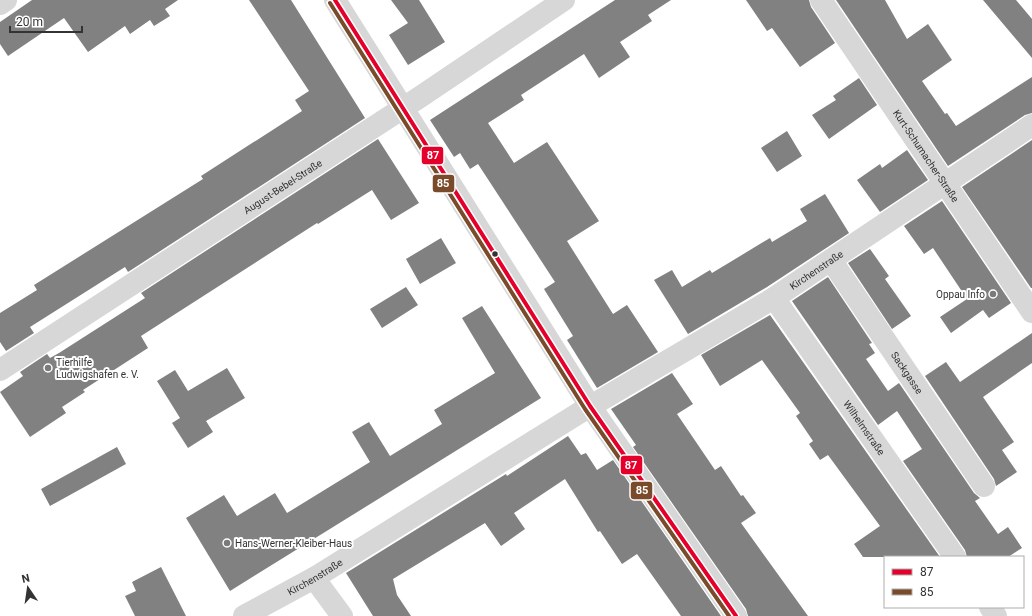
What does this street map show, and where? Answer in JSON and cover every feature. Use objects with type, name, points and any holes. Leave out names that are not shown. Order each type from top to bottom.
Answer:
[{"type":"street","points":[[0,4],[6,0]]},
{"type":"street","points":[[335,0],[590,406],[736,616]]},
{"type":"street","name":"August-Bebel-Straße","points":[[0,370],[403,108],[564,0]]},
{"type":"street","name":"Kurt-Schumacher-Straße","points":[[821,0],[1032,312]]},
{"type":"street","name":"Kirchenstraße","points":[[244,616],[314,578],[590,406],[774,298],[1032,125]]},
{"type":"street","name":"Sackgasse","points":[[831,260],[984,486]]},
{"type":"street","name":"Wilhelmstraße","points":[[774,298],[954,556]]},
{"type":"street","points":[[314,578],[342,616]]},
{"type":"building","points":[[32,0],[178,0],[165,9],[170,16],[154,26],[150,20],[130,34],[125,26],[88,52],[64,18],[8,56],[0,44],[0,22]]},
{"type":"building","points":[[249,0],[291,0],[365,118],[128,272],[125,267],[30,327],[34,333],[6,351],[0,342],[0,313],[37,290],[34,285],[203,179],[201,176],[302,111],[295,100],[309,91]]},
{"type":"building","points":[[391,0],[419,0],[445,42],[408,65],[389,35],[408,23]]},
{"type":"building","points":[[615,0],[671,0],[648,15],[652,21],[620,42],[630,57],[599,78],[584,54],[521,95],[524,100],[488,123],[514,163],[547,142],[599,221],[567,241],[613,314],[627,305],[658,352],[597,388],[567,340],[573,336],[544,289],[555,282],[478,164],[470,169],[460,153],[454,157],[430,120]]},
{"type":"building","points":[[746,0],[809,0],[811,7],[835,43],[800,67],[772,28],[767,31]]},
{"type":"building","points":[[836,0],[885,0],[907,39],[928,24],[952,60],[922,81],[945,114],[947,113],[956,126],[1032,77],[1032,113],[1025,115],[948,166]]},
{"type":"building","points":[[983,0],[1016,0],[1032,19],[1032,58]]},
{"type":"building","points":[[859,78],[877,105],[829,139],[812,115],[836,100],[833,96]]},
{"type":"building","points":[[787,131],[802,156],[777,172],[761,148]]},
{"type":"building","points":[[378,139],[419,203],[391,220],[372,190],[318,224],[317,223],[141,336],[148,348],[83,390],[85,392],[62,407],[66,413],[30,437],[0,392],[23,376],[20,372],[47,354],[50,358],[59,353],[145,298],[141,293]]},
{"type":"building","points":[[1032,140],[1032,288],[1031,288],[962,187]]},
{"type":"building","points":[[907,150],[928,180],[880,212],[857,180],[880,164],[882,168]]},
{"type":"building","points":[[825,194],[849,233],[767,287],[688,334],[654,280],[672,270],[682,287],[710,270],[712,273],[770,238],[772,242],[807,221],[800,209]]},
{"type":"building","points":[[942,201],[1011,303],[989,318],[983,310],[951,333],[940,317],[967,299],[933,248],[924,254],[904,226]]},
{"type":"building","points":[[441,238],[456,263],[420,284],[406,259]]},
{"type":"building","points":[[870,249],[889,276],[885,279],[911,316],[892,329],[848,263]]},
{"type":"building","points":[[828,277],[872,343],[869,344],[875,353],[866,359],[888,391],[899,383],[974,493],[980,498],[975,501],[998,534],[1008,527],[1022,548],[1010,556],[967,556],[965,550],[903,461],[922,449],[897,411],[878,425],[792,301]]},
{"type":"building","points":[[406,287],[418,305],[382,328],[370,309]]},
{"type":"building","points":[[482,306],[541,398],[230,591],[186,518],[224,495],[237,516],[275,493],[287,513],[370,462],[352,432],[369,422],[390,456],[442,424],[434,410],[495,373],[462,318]]},
{"type":"building","points":[[770,315],[939,556],[863,557],[854,544],[880,526],[828,455],[820,460],[809,444],[813,441],[796,416],[800,413],[762,360],[720,386],[701,355]]},
{"type":"building","points":[[1032,333],[1032,363],[983,397],[1014,442],[1002,450],[1017,472],[996,486],[994,479],[925,376],[946,362],[960,382]]},
{"type":"building","points":[[227,368],[245,398],[206,421],[213,432],[188,448],[172,423],[180,418],[157,381],[175,370],[188,391]]},
{"type":"building","points":[[672,373],[693,404],[677,414],[715,470],[721,466],[741,496],[743,495],[756,513],[741,523],[808,616],[748,616],[746,609],[633,447],[636,445],[611,409]]},
{"type":"building","points":[[568,436],[581,455],[586,453],[597,470],[613,460],[721,616],[681,616],[637,554],[622,564],[600,531],[598,532],[565,479],[514,513],[525,529],[501,546],[485,523],[393,579],[397,595],[411,616],[373,616],[346,573],[506,474],[507,476]]},
{"type":"building","points":[[117,447],[126,464],[50,506],[41,489]]},
{"type":"building","points":[[161,567],[186,616],[135,616],[125,596],[136,591],[132,582]]},
{"type":"transit line","name":"87","points":[[335,0],[590,406],[736,616]]},
{"type":"transit line","name":"85","points":[[330,3],[585,409],[729,616]]},
{"type":"place","name":"Oppau Info","points":[[993,294]]},
{"type":"place","name":"Tierhilfe Ludwigshafen e. V.","points":[[48,368]]},
{"type":"place","name":"Hans-Werner-Kleiber-Haus","points":[[227,543]]}]
